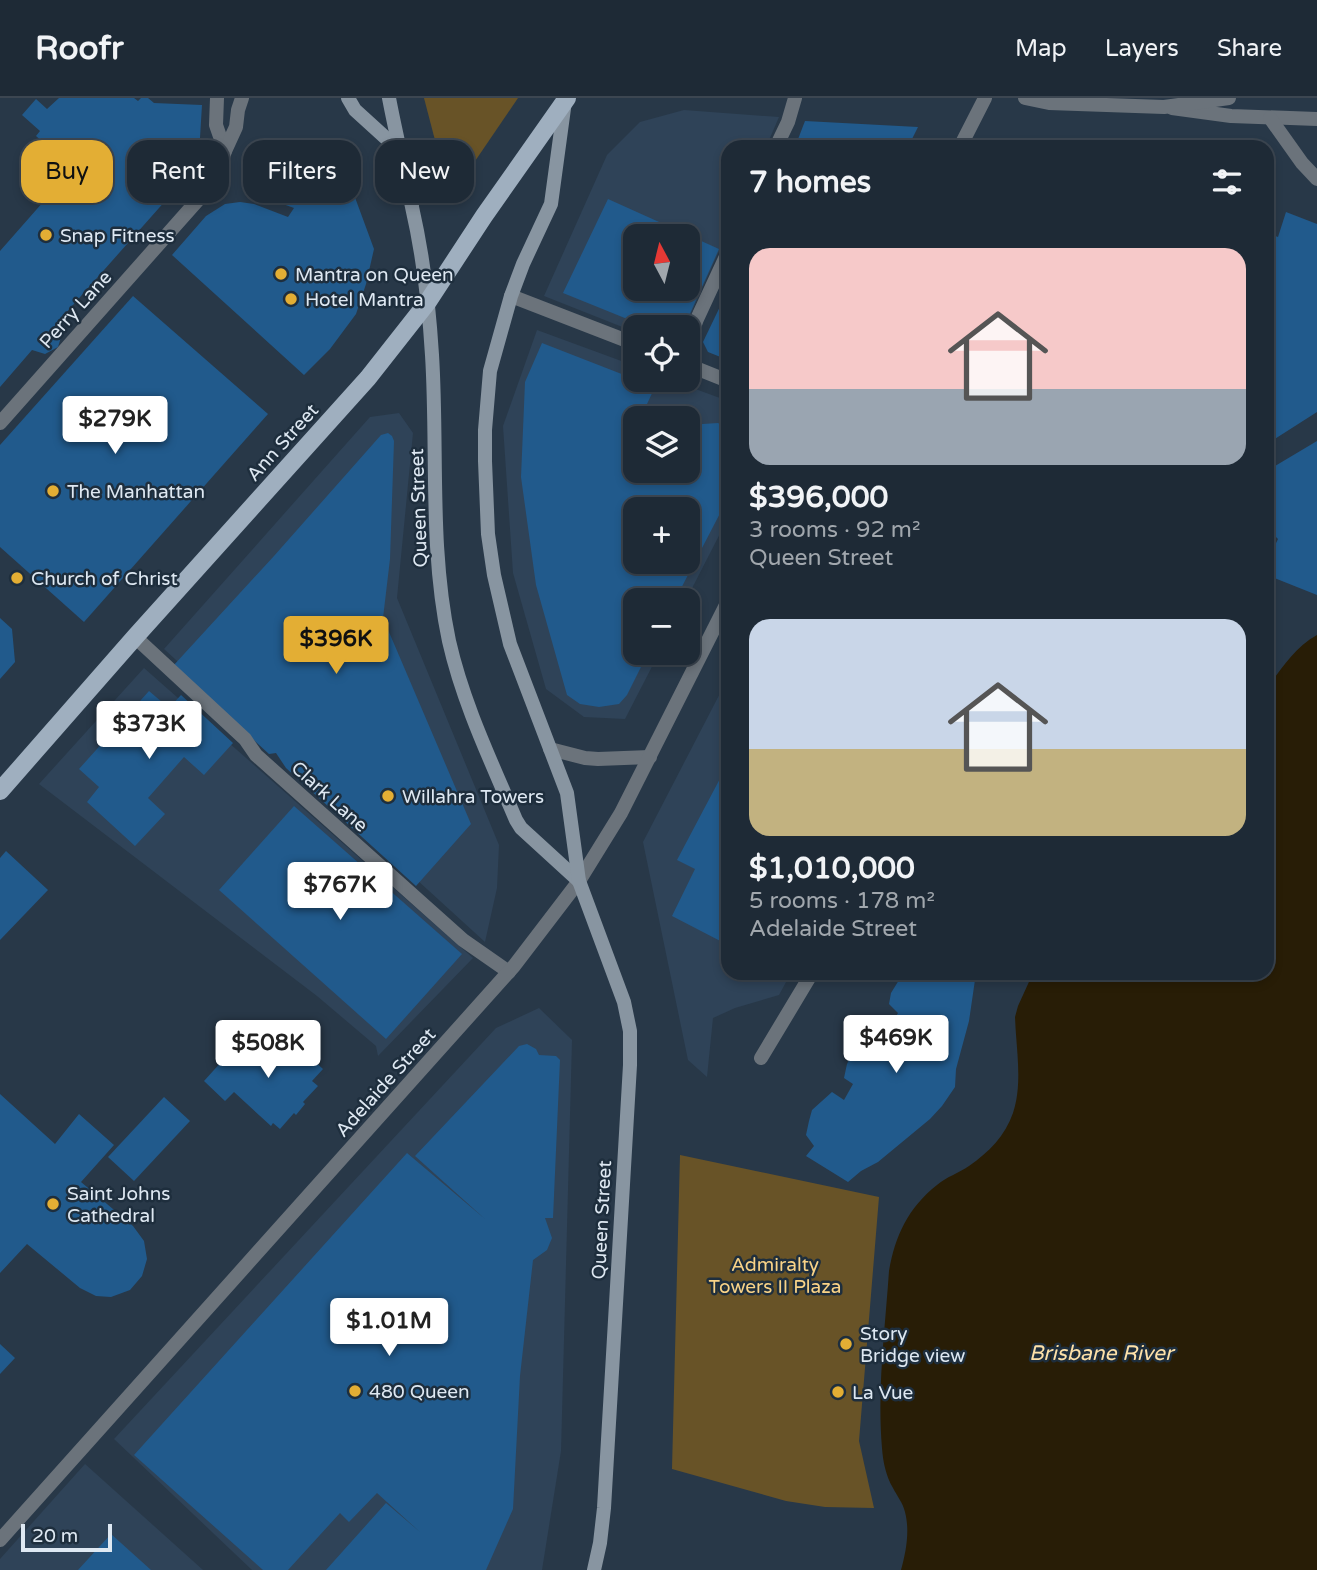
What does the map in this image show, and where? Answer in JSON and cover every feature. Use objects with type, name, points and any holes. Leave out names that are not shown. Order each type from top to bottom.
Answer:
[{"type":"main road","points":[[348,98],[355,110],[388,140]]},
{"type":"main road","name":"Queen Street","points":[[389,98],[397,140]]},
{"type":"main road","name":"Queen Street","points":[[566,99],[551,204],[511,296],[490,371],[485,461],[488,534],[494,575],[510,644],[570,803],[579,881],[628,1015],[631,1048],[604,1508],[594,1570]]},
{"type":"main road","name":"Ann Street","points":[[0,791],[368,378],[427,303],[566,99]]},
{"type":"main road","name":"Queen Street","points":[[410,203],[427,303],[433,388],[438,564],[445,615],[460,680],[516,820],[521,828],[579,881]]},
{"type":"street","points":[[217,98],[216,125],[221,140]]},
{"type":"street","name":"Perry Lane","points":[[229,142],[236,127],[242,98]]},
{"type":"street","points":[[779,140],[795,98]]},
{"type":"street","points":[[964,140],[985,98]]},
{"type":"street","points":[[1025,98],[1049,103],[1164,107],[1231,116],[1317,119]]},
{"type":"street","points":[[1164,107],[1229,98]]},
{"type":"street","points":[[1270,118],[1301,163],[1317,179]]},
{"type":"street","name":"Perry Lane","points":[[0,423],[195,203]]},
{"type":"street","points":[[699,315],[721,267]]},
{"type":"street","points":[[511,296],[623,339]]},
{"type":"street","points":[[700,370],[721,378]]},
{"type":"street","name":"Adelaide Street","points":[[0,1540],[509,972],[579,881],[621,813],[721,615]]},
{"type":"street","name":"Clark Lane","points":[[135,637],[245,739],[256,755],[463,940],[509,972]]},
{"type":"street","points":[[550,749],[585,758],[650,757]]},
{"type":"street","points":[[761,1058],[808,980]]},
{"type":"shaded area","points":[[684,110],[779,117],[769,140],[721,140],[721,247],[700,294],[700,224],[623,224],[623,301],[697,301],[690,315],[623,315],[623,327],[544,296],[607,155],[640,122]]},
{"type":"shaded area","points":[[537,330],[623,362],[623,392],[700,391],[721,398],[721,532],[700,573],[700,497],[623,497],[623,574],[699,574],[692,588],[623,588],[623,665],[653,665],[625,719],[584,717],[546,689],[513,573],[503,426]]},
{"type":"shaded area","points":[[399,413],[413,433],[397,598],[499,845],[497,888],[485,942],[164,649],[370,417]]},
{"type":"shaded area","points":[[144,668],[473,958],[378,1056],[376,1046],[317,996],[39,784]]},
{"type":"shaded area","points":[[721,692],[721,980],[787,980],[779,995],[735,1008],[713,1018],[707,1077],[688,1060],[643,842]]},
{"type":"shaded area","points":[[539,1008],[572,1040],[561,1451],[542,1570],[252,1570],[114,1439],[496,1028]]},
{"type":"shaded area","points":[[85,1464],[203,1570],[0,1570],[0,1559]]},
{"type":"green space","points":[[424,98],[518,98],[474,163],[474,140],[435,140]]},
{"type":"green space","name":"Admiralty Towers II Plaza","points":[[680,1155],[879,1197],[859,1441],[874,1508],[825,1507],[786,1501],[672,1469]]},
{"type":"water","name":"Brisbane River","points":[[1317,635],[1317,1570],[901,1570],[907,1541],[906,1519],[884,1464],[880,1404],[889,1271],[899,1234],[918,1203],[941,1182],[983,1155],[996,1143],[1010,1121],[1018,1090],[1015,1017],[1030,980],[1274,980],[1274,679],[1295,652]]},
{"type":"building","points":[[59,98],[134,98],[138,101],[148,98],[154,103],[202,105],[200,140],[127,140],[127,203],[163,203],[57,323],[62,334],[58,347],[45,354],[32,350],[0,387],[0,251],[42,203],[113,203],[113,140],[41,140],[36,136],[40,131],[22,115],[36,99],[47,109]]},
{"type":"building","points":[[805,121],[918,127],[912,140],[798,140]]},
{"type":"building","points":[[608,199],[664,224],[623,224],[623,301],[696,301],[689,315],[623,315],[623,317],[563,293]]},
{"type":"building","name":"Hotel Mantra","points":[[280,203],[357,203],[374,249],[356,314],[330,349],[304,375],[172,255],[206,216],[225,204],[254,204],[288,217],[294,208]]},
{"type":"building","points":[[1286,212],[1317,224],[1317,412],[1274,440],[1274,236],[1278,237]]},
{"type":"building","points":[[700,240],[719,249],[700,291]]},
{"type":"building","points":[[133,296],[268,414],[84,622],[0,547],[0,445]]},
{"type":"building","points":[[721,305],[721,357],[708,352],[703,342]]},
{"type":"building","points":[[542,343],[623,375],[623,392],[653,392],[647,404],[651,406],[623,406],[623,483],[700,483],[700,424],[721,425],[721,511],[700,552],[700,497],[623,497],[623,574],[689,574],[681,588],[623,588],[623,665],[642,665],[627,695],[619,704],[599,707],[580,704],[567,695],[536,585],[521,477],[525,382]]},
{"type":"building","points":[[388,433],[394,441],[390,559],[383,618],[471,824],[416,886],[286,768],[276,753],[269,754],[173,666],[381,435]]},
{"type":"building","points":[[1317,441],[1317,595],[1274,578],[1274,547],[1278,539],[1274,535],[1274,467]]},
{"type":"building","points":[[0,618],[12,629],[15,662],[0,679]]},
{"type":"building","points":[[149,691],[169,708],[181,695],[233,743],[204,775],[184,757],[148,798],[165,814],[135,846],[87,802],[99,787],[79,769]]},
{"type":"building","points":[[721,777],[721,941],[672,916],[695,869],[677,860]]},
{"type":"building","points":[[294,806],[462,954],[386,1039],[219,890]]},
{"type":"building","points":[[6,851],[48,890],[0,940],[0,858]]},
{"type":"building","points":[[899,980],[975,980],[969,1021],[956,1069],[955,1087],[930,1119],[878,1162],[848,1182],[806,1156],[814,1146],[806,1135],[812,1110],[832,1092],[844,1100],[853,1084],[844,1078],[847,1064],[856,1046],[878,1023],[888,1030],[898,1013],[889,1004],[891,993]]},
{"type":"building","points":[[282,1032],[323,1069],[312,1081],[318,1086],[303,1102],[305,1104],[296,1115],[294,1113],[280,1129],[273,1123],[271,1126],[234,1092],[225,1101],[204,1081],[233,1049],[239,1055],[246,1048],[257,1059]]},
{"type":"building","name":"480 Queen","points":[[527,1044],[536,1049],[539,1055],[556,1056],[560,1060],[553,1218],[545,1218],[552,1238],[547,1250],[533,1260],[520,1376],[513,1509],[486,1570],[326,1570],[386,1503],[420,1532],[377,1493],[349,1522],[340,1513],[288,1570],[263,1570],[134,1455],[407,1153],[485,1219],[415,1156],[519,1046]]},
{"type":"building","name":"Saint Johns Cathedral","points":[[0,1094],[55,1144],[79,1114],[114,1145],[81,1182],[133,1226],[144,1241],[147,1259],[142,1276],[130,1290],[111,1297],[96,1296],[80,1288],[27,1244],[0,1273]]},
{"type":"building","points":[[164,1097],[190,1121],[134,1181],[108,1157]]},
{"type":"building","points":[[0,1344],[15,1358],[0,1374]]},
{"type":"building","points":[[111,1534],[151,1570],[78,1570]]},
{"type":"place","name":"Snap Fitness","points":[[46,235]]},
{"type":"place","name":"Mantra on Queen","points":[[281,274]]},
{"type":"place","name":"Hotel Mantra","points":[[291,299]]},
{"type":"place","name":"The Manhattan","points":[[53,491]]},
{"type":"place","name":"Church of Christ","points":[[17,578]]},
{"type":"place","name":"Willahra Towers","points":[[388,796]]},
{"type":"place","name":"Saint Johns Cathedral","points":[[53,1204]]},
{"type":"place","name":"Story Bridge view","points":[[846,1344]]},
{"type":"place","name":"480 Queen","points":[[355,1391]]},
{"type":"place","name":"La Vue","points":[[838,1392]]}]
